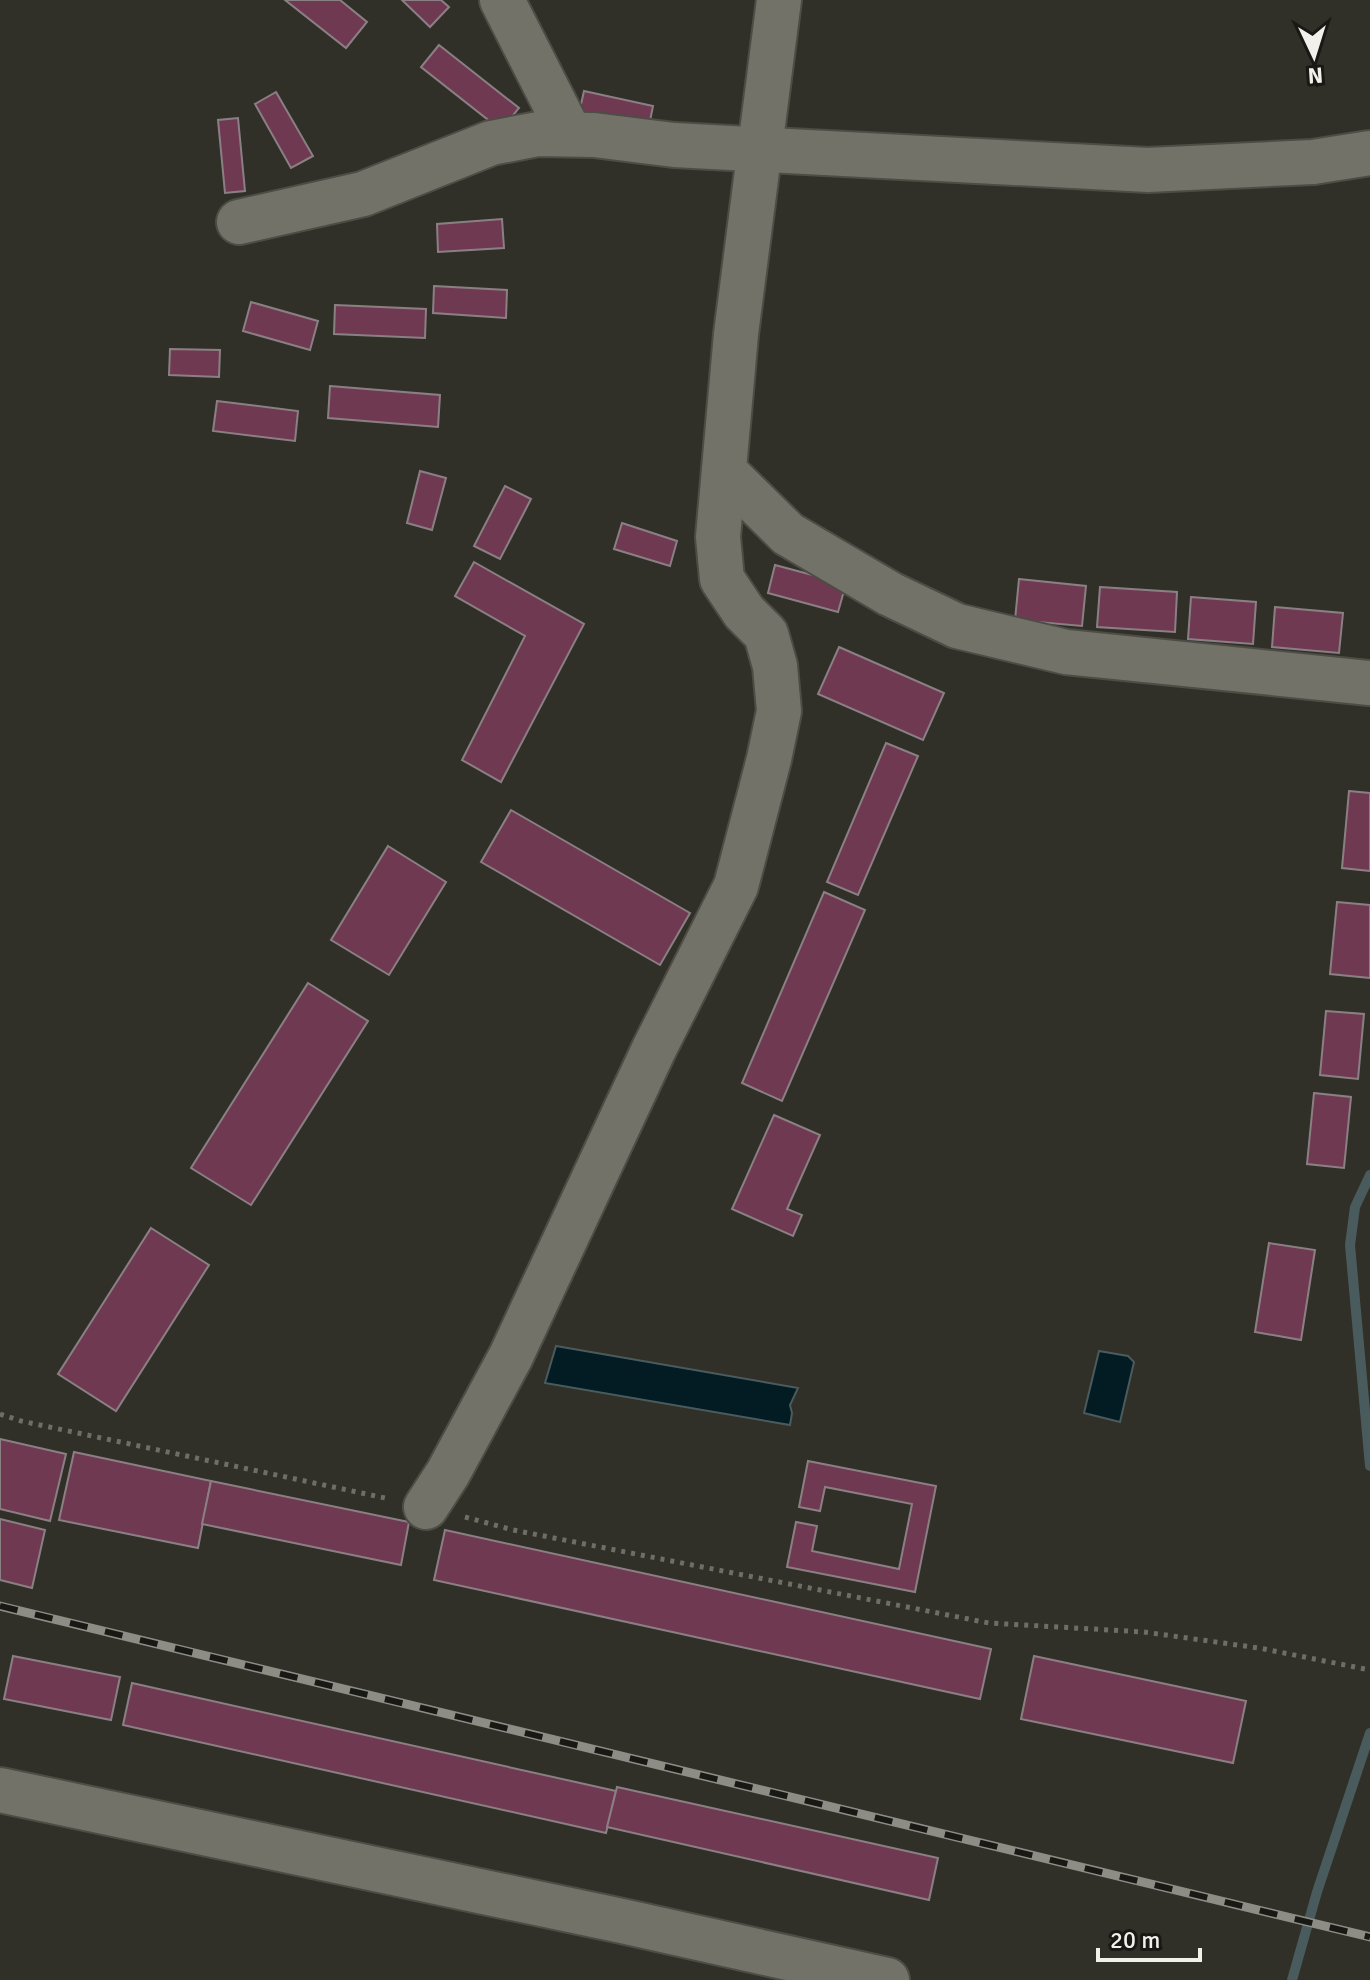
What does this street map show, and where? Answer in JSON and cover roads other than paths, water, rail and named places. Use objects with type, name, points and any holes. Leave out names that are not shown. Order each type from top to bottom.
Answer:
[{"type":"street","points":[[502,0],[570,134]]},
{"type":"street","points":[[426,1507],[448,1473],[511,1356],[654,1049],[736,886],[779,711],[775,666],[766,634],[744,612],[722,579],[718,537],[736,334],[779,0]]},
{"type":"street","points":[[239,222],[363,194],[491,143],[538,134],[570,134],[674,145],[1148,170],[1313,162],[1370,153]]},
{"type":"street","points":[[724,471],[788,534],[890,594],[957,626],[1066,652],[1370,683]]},
{"type":"street","points":[[0,1790],[887,1980]]},
{"type":"water","points":[[556,1346],[798,1388],[790,1405],[790,1425],[545,1383]]},
{"type":"water","points":[[1099,1351],[1128,1356],[1134,1362],[1120,1422],[1084,1413]]},
{"type":"waterway","points":[[1370,1175],[1355,1207],[1350,1245],[1370,1466]]},
{"type":"waterway","points":[[1292,1980],[1317,1892],[1370,1733]]},
{"type":"railway","points":[[0,1606],[1370,1937]]}]
